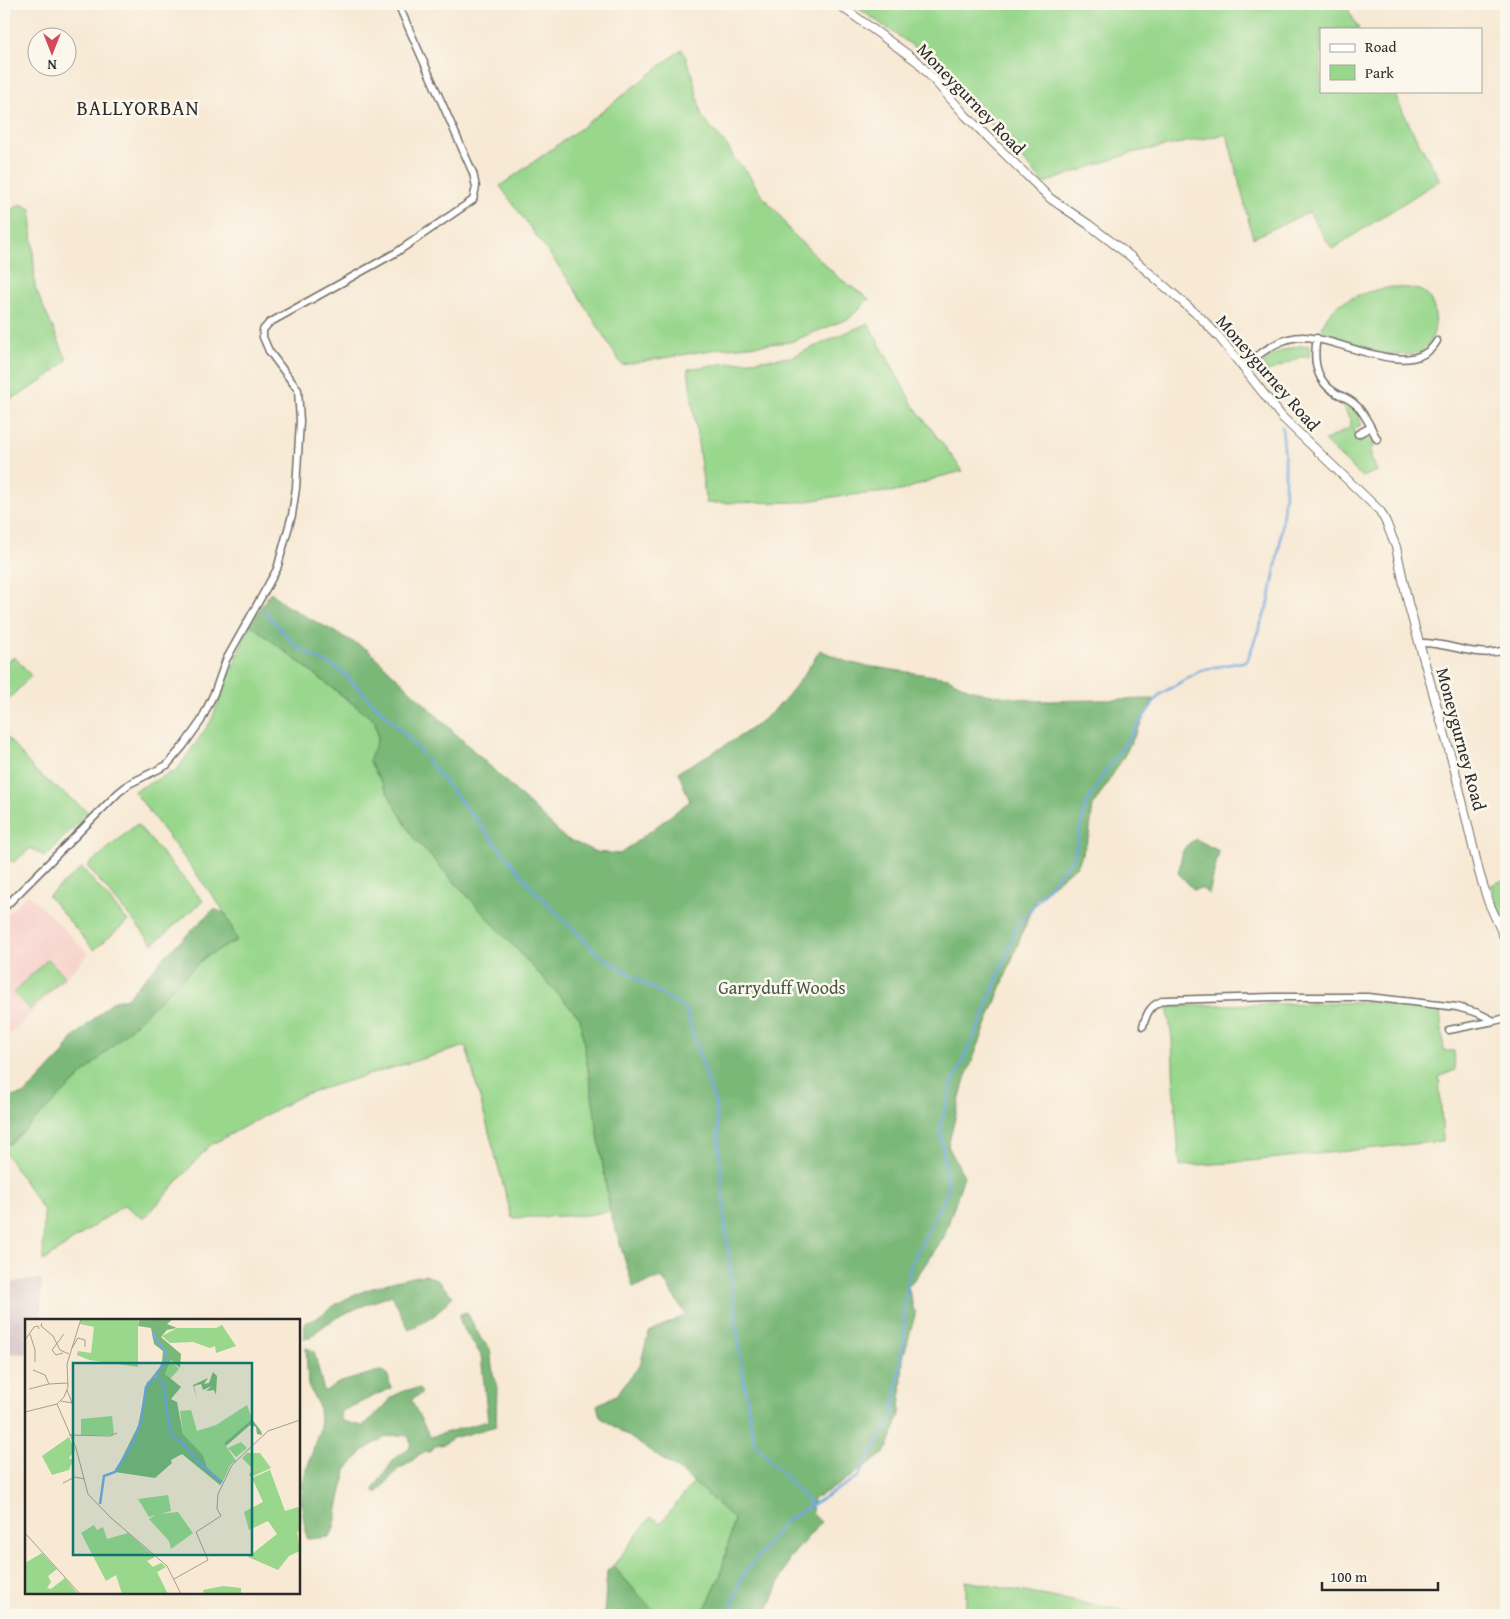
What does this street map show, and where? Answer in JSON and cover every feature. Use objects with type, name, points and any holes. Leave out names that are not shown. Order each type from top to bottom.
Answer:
[{"type":"street","points":[[4,908],[129,784],[167,765],[173,759],[201,721],[215,691],[226,660],[277,569],[293,506],[300,421],[298,390],[269,351],[263,337],[263,330],[269,323],[397,252],[472,200],[476,187],[473,173],[398,4]]},
{"type":"street","name":"Moneygurney Road","points":[[838,4],[918,62],[966,116],[1051,200],[1088,224],[1130,256],[1201,318],[1219,337],[1282,417],[1380,511],[1396,547],[1454,766],[1479,872],[1488,901],[1506,941]]},
{"type":"street","points":[[1242,367],[1278,342],[1302,336],[1341,344],[1368,354],[1397,358],[1420,356],[1434,347],[1437,341]]},
{"type":"street","points":[[1317,338],[1315,361],[1320,378],[1333,391],[1358,406],[1377,438]]},
{"type":"street","points":[[1358,434],[1371,427]]},
{"type":"street","points":[[1420,643],[1445,644],[1472,652],[1494,653],[1506,650]]},
{"type":"street","points":[[1142,1026],[1147,1012],[1155,1003],[1165,1000],[1273,997],[1368,997],[1391,999],[1457,1007],[1478,1013],[1494,1021]]},
{"type":"street","points":[[1449,1030],[1506,1018]]},
{"type":"shaded area","points":[[28,894],[89,954],[4,1041],[4,917]]},
{"type":"shaded area","points":[[42,1279],[41,1319],[25,1319],[25,1354],[4,1353],[4,1284]]},
{"type":"green space","points":[[852,4],[1345,4],[1358,28],[1320,28],[1320,92],[1393,92],[1440,180],[1332,249],[1309,212],[1253,238],[1227,134],[1131,153],[1044,183],[932,59]]},
{"type":"green space","points":[[682,49],[692,73],[702,117],[728,147],[735,160],[745,169],[763,197],[778,213],[790,231],[839,278],[869,299],[850,318],[790,342],[717,349],[622,365],[570,282],[500,186],[581,128]]},
{"type":"green space","points":[[21,204],[31,209],[35,288],[67,360],[37,384],[4,402],[4,214]]},
{"type":"green space","points":[[1393,287],[1419,290],[1426,294],[1434,307],[1434,333],[1426,347],[1420,352],[1398,355],[1384,353],[1342,340],[1322,329],[1326,319],[1340,304],[1361,294]]},
{"type":"green space","points":[[868,323],[913,405],[963,471],[939,477],[901,491],[839,496],[802,502],[706,503],[688,369],[791,357]]},
{"type":"green space","points":[[1308,345],[1310,349],[1309,357],[1301,357],[1267,372],[1263,363],[1273,355],[1290,348]]},
{"type":"green space","points":[[1340,402],[1351,407],[1361,421],[1361,425],[1353,430],[1358,439],[1368,436],[1375,446],[1371,448],[1371,457],[1377,471],[1362,477],[1324,441],[1351,427],[1351,421]]},
{"type":"green space","name":"Garryduff Woods","points":[[271,592],[285,605],[368,650],[565,838],[596,852],[620,854],[690,801],[678,772],[744,734],[772,712],[795,687],[820,650],[845,661],[860,665],[948,678],[967,688],[986,694],[1038,701],[1154,699],[1123,758],[1093,806],[1089,836],[1078,865],[1036,898],[964,1082],[948,1146],[964,1176],[944,1237],[908,1287],[915,1315],[903,1358],[900,1414],[886,1452],[837,1486],[813,1499],[812,1513],[821,1522],[789,1559],[766,1615],[702,1615],[720,1577],[734,1519],[683,1473],[600,1417],[597,1405],[616,1395],[640,1365],[649,1332],[686,1315],[662,1278],[633,1287],[610,1211],[580,1018],[413,837],[369,761],[378,738],[375,721],[250,624]]},
{"type":"green space","points":[[250,624],[375,721],[378,738],[370,761],[413,837],[580,1018],[610,1211],[587,1215],[512,1218],[466,1046],[304,1094],[209,1146],[144,1219],[124,1205],[43,1261],[44,1211],[4,1151],[4,1145],[10,1143],[205,957],[237,940],[221,907],[134,791],[178,769],[211,721]]},
{"type":"green space","points":[[15,657],[31,676],[4,704],[4,663]]},
{"type":"green space","points":[[4,733],[35,771],[88,812],[45,857],[31,848],[14,862],[4,858]]},
{"type":"green space","points":[[137,824],[203,901],[153,944],[87,866]]},
{"type":"green space","points":[[1196,839],[1219,851],[1209,894],[1201,888],[1194,890],[1178,873],[1182,853],[1186,846]]},
{"type":"green space","points":[[82,868],[128,921],[94,950],[48,896]]},
{"type":"green space","points":[[1506,879],[1506,930],[1496,910],[1491,885]]},
{"type":"green space","points":[[214,909],[226,914],[237,940],[205,957],[10,1144],[4,1145],[4,1092],[10,1097],[25,1094],[63,1054],[72,1039],[112,1002],[127,998],[165,956]]},
{"type":"green space","points":[[48,959],[65,976],[30,1010],[13,993]]},
{"type":"green space","points":[[1378,1002],[1440,1011],[1444,1051],[1454,1051],[1455,1070],[1439,1077],[1443,1141],[1230,1163],[1180,1166],[1172,1038],[1167,1006]]},
{"type":"green space","points":[[425,1275],[436,1279],[453,1296],[435,1315],[409,1330],[392,1295],[348,1312],[327,1323],[310,1338],[304,1338],[305,1323],[318,1317],[335,1305],[378,1286]]},
{"type":"green space","points":[[467,1312],[481,1339],[490,1349],[493,1374],[497,1383],[496,1426],[453,1438],[444,1444],[435,1446],[431,1451],[420,1454],[408,1464],[398,1469],[378,1492],[374,1492],[374,1488],[395,1458],[409,1449],[411,1443],[408,1436],[385,1437],[364,1450],[346,1470],[334,1528],[330,1537],[307,1539],[301,1504],[303,1481],[320,1428],[319,1407],[308,1385],[306,1348],[314,1351],[324,1392],[338,1383],[379,1371],[385,1372],[388,1376],[391,1388],[340,1412],[342,1421],[363,1426],[393,1396],[407,1390],[419,1389],[422,1393],[411,1400],[430,1437],[488,1421],[481,1355],[461,1325],[460,1314]]},
{"type":"green space","points":[[694,1482],[734,1519],[720,1577],[702,1615],[657,1615],[613,1566],[651,1517],[661,1523]]},
{"type":"green space","points":[[613,1566],[657,1615],[604,1615],[607,1571]]},
{"type":"green space","points":[[966,1581],[1115,1609],[1142,1615],[966,1615]]},
{"type":"waterway","points":[[729,1615],[742,1577],[785,1521],[858,1477],[893,1416],[904,1338],[905,1303],[910,1266],[948,1190],[940,1126],[953,1082],[980,1024],[1017,926],[1074,856],[1085,807],[1101,778],[1159,695],[1201,670],[1247,661],[1269,602],[1280,543],[1285,492],[1282,427]]},
{"type":"waterway","points":[[264,611],[298,648],[340,670],[402,731],[422,754]]},
{"type":"waterway","points":[[426,759],[533,889],[598,954],[685,1009],[716,1107],[725,1222],[741,1362],[754,1443],[812,1506]]},
{"type":"district","name":"BALLYORBAN","points":[[138,108]]}]
